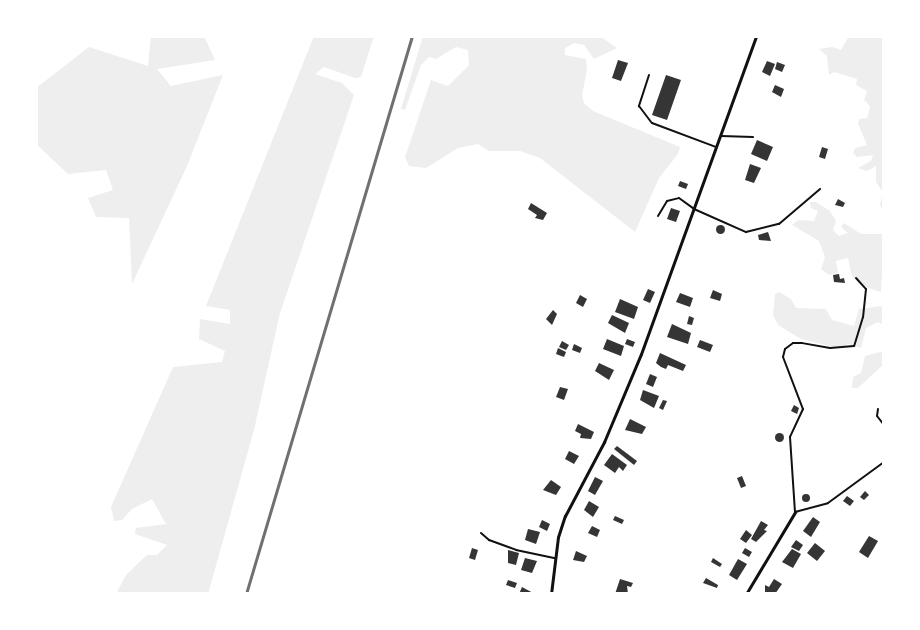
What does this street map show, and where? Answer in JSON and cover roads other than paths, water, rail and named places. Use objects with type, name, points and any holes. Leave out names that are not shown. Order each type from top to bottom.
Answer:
[{"type":"street","points":[[551,594],[555,558],[565,516],[604,442],[641,354],[756,36]]},
{"type":"street","points":[[746,594],[795,512]]},
{"type":"lane","points":[[649,75],[639,106],[652,123],[717,147]]},
{"type":"lane","points":[[721,136],[753,138]]},
{"type":"lane","points":[[658,216],[667,200],[679,198],[694,209],[746,232],[779,224],[820,190]]},
{"type":"lane","points":[[856,278],[866,289],[862,317],[854,346],[830,348],[793,343],[785,349],[783,358],[803,409],[790,437],[795,512],[828,503],[884,462]]},
{"type":"lane","points":[[878,409],[878,416],[884,425]]},
{"type":"lane","points":[[481,533],[489,540],[516,550],[555,558]]},
{"type":"railway","points":[[246,594],[412,36]]}]
